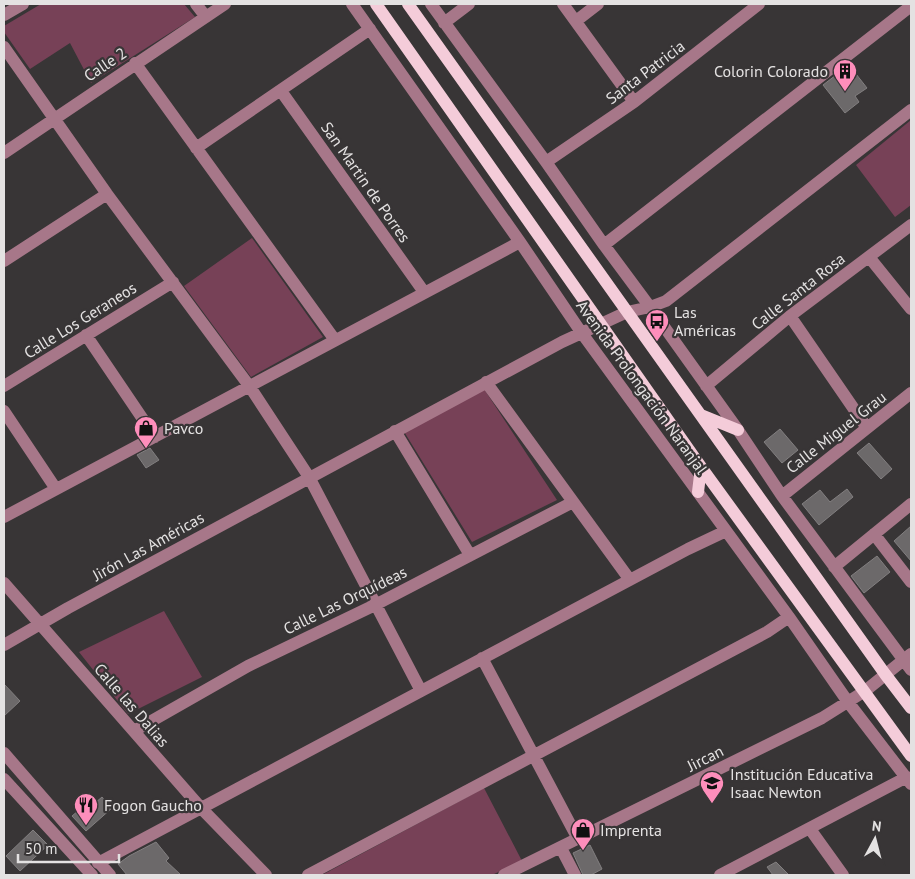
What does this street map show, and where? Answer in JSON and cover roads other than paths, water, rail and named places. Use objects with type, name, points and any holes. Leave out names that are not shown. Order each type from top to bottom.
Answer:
[{"type":"main road","name":"Avenida Prolongación Naranjal","points":[[376,4],[702,467],[911,756]]},
{"type":"main road","name":"Avenida Prolongación Naranjal","points":[[408,4],[911,708]]},
{"type":"main road","points":[[700,414],[738,430]]},
{"type":"main road","points":[[698,492],[702,467]]},
{"type":"street","points":[[4,15],[23,4]]},
{"type":"street","points":[[196,4],[206,17]]},
{"type":"street","name":"Calle 2","points":[[4,152],[225,4]]},
{"type":"street","name":"Avenida Prolongación Naranjal","points":[[352,4],[520,242],[581,332],[789,617],[848,702],[909,781]]},
{"type":"street","points":[[431,4],[738,430],[782,496],[834,567],[909,661]]},
{"type":"street","points":[[444,23],[469,4]]},
{"type":"street","points":[[563,4],[634,102]]},
{"type":"street","points":[[576,21],[598,4]]},
{"type":"street","name":"Santa Patricia","points":[[546,162],[634,102],[760,4]]},
{"type":"street","points":[[604,245],[911,6]]},
{"type":"street","points":[[196,148],[370,29]]},
{"type":"street","points":[[4,47],[107,194],[250,387],[309,476],[421,691]]},
{"type":"street","points":[[135,63],[335,340]]},
{"type":"street","name":"San Martin de Porres","points":[[281,91],[424,292]]},
{"type":"street","name":"Jirón Las Américas","points":[[4,645],[309,476],[581,332],[602,325],[627,312],[666,302],[911,110]]},
{"type":"street","points":[[4,261],[107,194]]},
{"type":"street","name":"Calle Santa Rosa","points":[[706,386],[790,316],[911,225]]},
{"type":"street","points":[[4,517],[520,242]]},
{"type":"street","points":[[869,256],[911,309]]},
{"type":"street","name":"Calle Los Geraneos","points":[[4,386],[173,282]]},
{"type":"street","points":[[790,316],[867,428]]},
{"type":"street","points":[[86,335],[155,437]]},
{"type":"street","points":[[486,382],[630,580]]},
{"type":"street","name":"Calle Miguel Grau","points":[[782,496],[911,393]]},
{"type":"street","points":[[4,411],[56,489]]},
{"type":"street","points":[[395,431],[470,556]]},
{"type":"street","name":"Calle Las Orquídeas","points":[[134,732],[248,666],[377,604],[573,502]]},
{"type":"street","points":[[834,567],[911,504]]},
{"type":"street","points":[[98,863],[482,658],[726,531]]},
{"type":"street","points":[[874,534],[911,582]]},
{"type":"street","name":"Calle las Dalias","points":[[4,583],[201,808],[266,875]]},
{"type":"street","points":[[308,875],[767,632],[789,617]]},
{"type":"street","points":[[482,658],[578,839]]},
{"type":"street","name":"Jircan","points":[[504,875],[822,718],[865,691],[885,674],[909,661]]},
{"type":"street","points":[[4,753],[110,875]]},
{"type":"street","points":[[4,779],[92,875]]},
{"type":"street","points":[[720,875],[909,781]]},
{"type":"street","points":[[810,829],[844,875]]},
{"type":"street","points":[[561,848],[575,875]]},
{"type":"place","name":"Colorin Colorado","points":[[845,92]]},
{"type":"place","name":"Las Américas","points":[[657,342]]},
{"type":"place","name":"Pavco","points":[[146,449]]},
{"type":"place","name":"Institución Educativa Isaac Newton","points":[[712,804]]},
{"type":"place","name":"Fogon Gaucho","points":[[86,826]]},
{"type":"place","name":"Imprenta","points":[[583,851]]}]
